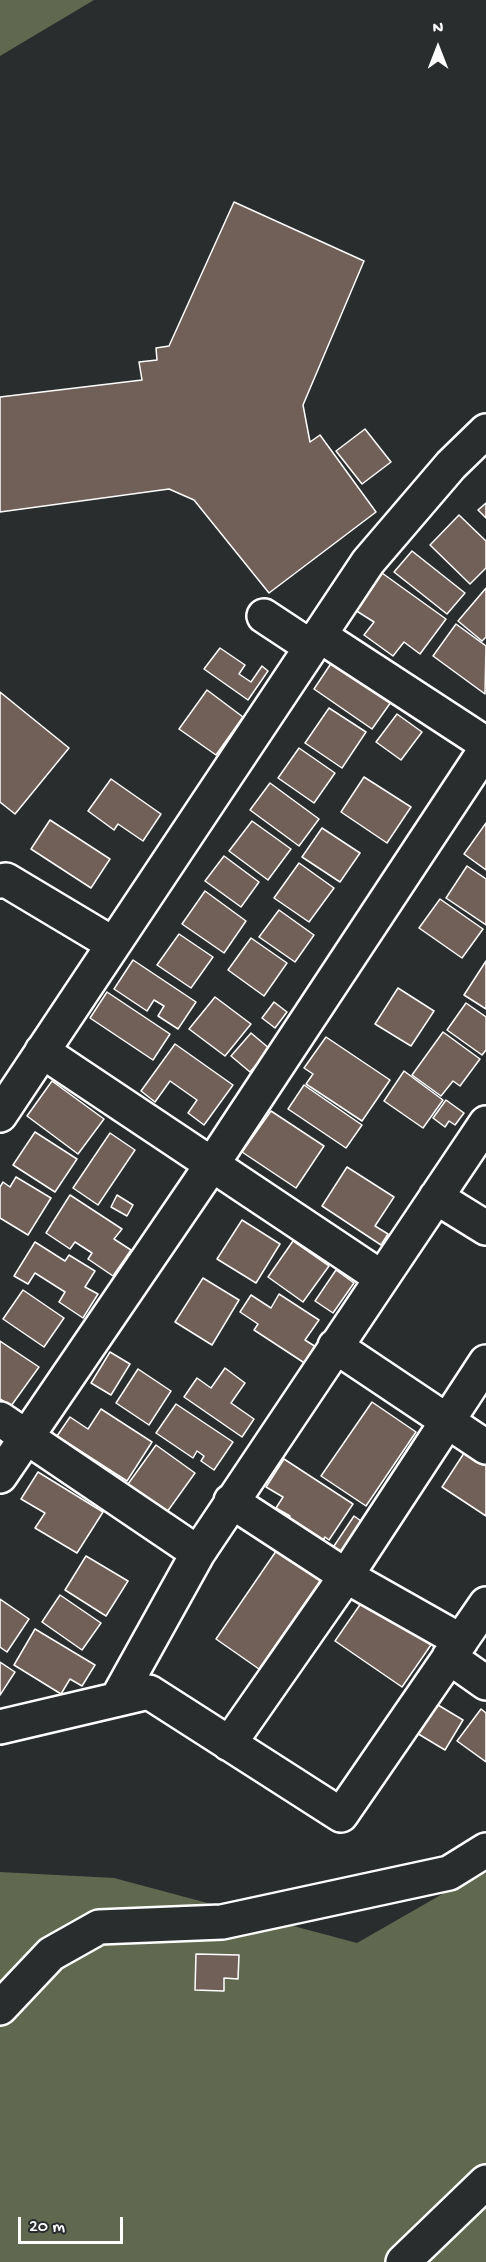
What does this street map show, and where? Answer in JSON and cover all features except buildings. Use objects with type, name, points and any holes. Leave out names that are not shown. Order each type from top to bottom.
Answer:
[{"type":"street","points":[[6,1094],[42,1051],[368,562],[451,465],[486,431]]},
{"type":"street","points":[[0,1476],[13,1427],[213,1163],[486,747],[315,641],[264,616]]},
{"type":"street","points":[[0,881],[6,880],[113,944]]},
{"type":"street","points":[[42,1051],[213,1163],[382,1278]]},
{"type":"street","points":[[117,1699],[198,1553],[231,1501],[486,1123]]},
{"type":"street","points":[[436,1197],[486,1228]]},
{"type":"street","points":[[336,1346],[486,1447]]},
{"type":"street","points":[[229,1744],[346,1576],[486,1362]]},
{"type":"street","points":[[13,1427],[198,1553]]},
{"type":"street","points":[[231,1501],[455,1649],[486,1683]]},
{"type":"street","points":[[0,1727],[149,1692],[341,1815],[486,1604]]},
{"type":"street","points":[[0,2008],[51,1954],[99,1927],[222,1922],[449,1873],[486,1850]]},
{"type":"street","points":[[403,2262],[486,2182]]},
{"type":"green space","points":[[0,0],[94,0],[0,56]]},
{"type":"green space","points":[[486,1869],[486,2262],[0,2262],[0,1872],[114,1878],[357,1943]]}]
